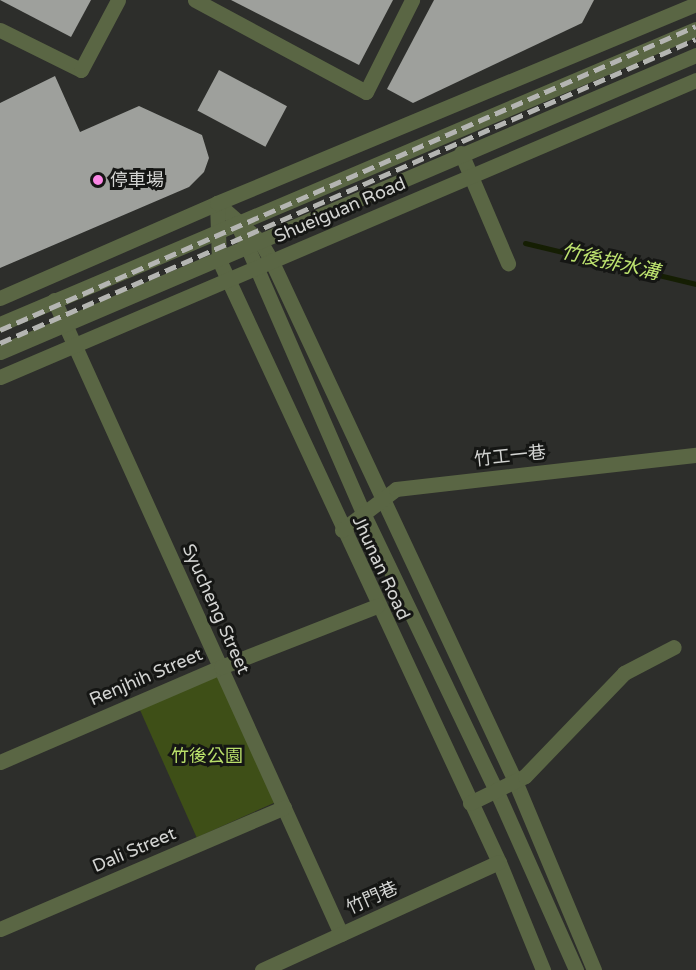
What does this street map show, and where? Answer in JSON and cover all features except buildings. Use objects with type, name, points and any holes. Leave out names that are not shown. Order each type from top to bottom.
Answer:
[{"type":"street","points":[[0,30],[81,70],[118,0]]},
{"type":"street","points":[[195,0],[366,92],[412,0]]},
{"type":"street","points":[[0,298],[217,203],[696,4]]},
{"type":"street","name":"Shueiguan Road","points":[[0,324],[696,29]]},
{"type":"street","name":"Shueiguan Road","points":[[0,352],[219,260],[461,153],[696,55]]},
{"type":"street","name":"Shueiguan Road","points":[[0,377],[696,80]]},
{"type":"street","points":[[461,153],[508,263]]},
{"type":"street","name":"Jhunan Road","points":[[217,203],[260,241],[271,260],[514,781],[594,970]]},
{"type":"street","name":"Jhunan Road","points":[[217,203],[219,260],[377,606],[499,862],[543,970]]},
{"type":"street","name":"Jhunan Road","points":[[237,223],[245,248],[256,268],[363,513],[496,790],[576,970]]},
{"type":"street","name":"Syucheng Street","points":[[54,300],[341,934]]},
{"type":"street","name":"竹工一巷","points":[[342,530],[396,489],[696,455]]},
{"type":"street","name":"Renjhih Street","points":[[0,762],[220,667],[377,606]]},
{"type":"street","points":[[470,803],[525,776],[624,673],[674,647]]},
{"type":"street","name":"Dali Street","points":[[0,929],[284,807]]},
{"type":"street","name":"竹門巷","points":[[262,970],[499,862]]},
{"type":"green space","name":"竹後公園","points":[[217,674],[274,803],[197,837],[139,709]]},
{"type":"waterway","name":"竹後排水溝","points":[[525,243],[696,284]]},
{"type":"railway","points":[[0,330],[696,26]]},
{"type":"railway","points":[[0,343],[696,39]]},
{"type":"place","name":"停車場","points":[[98,180]]}]
